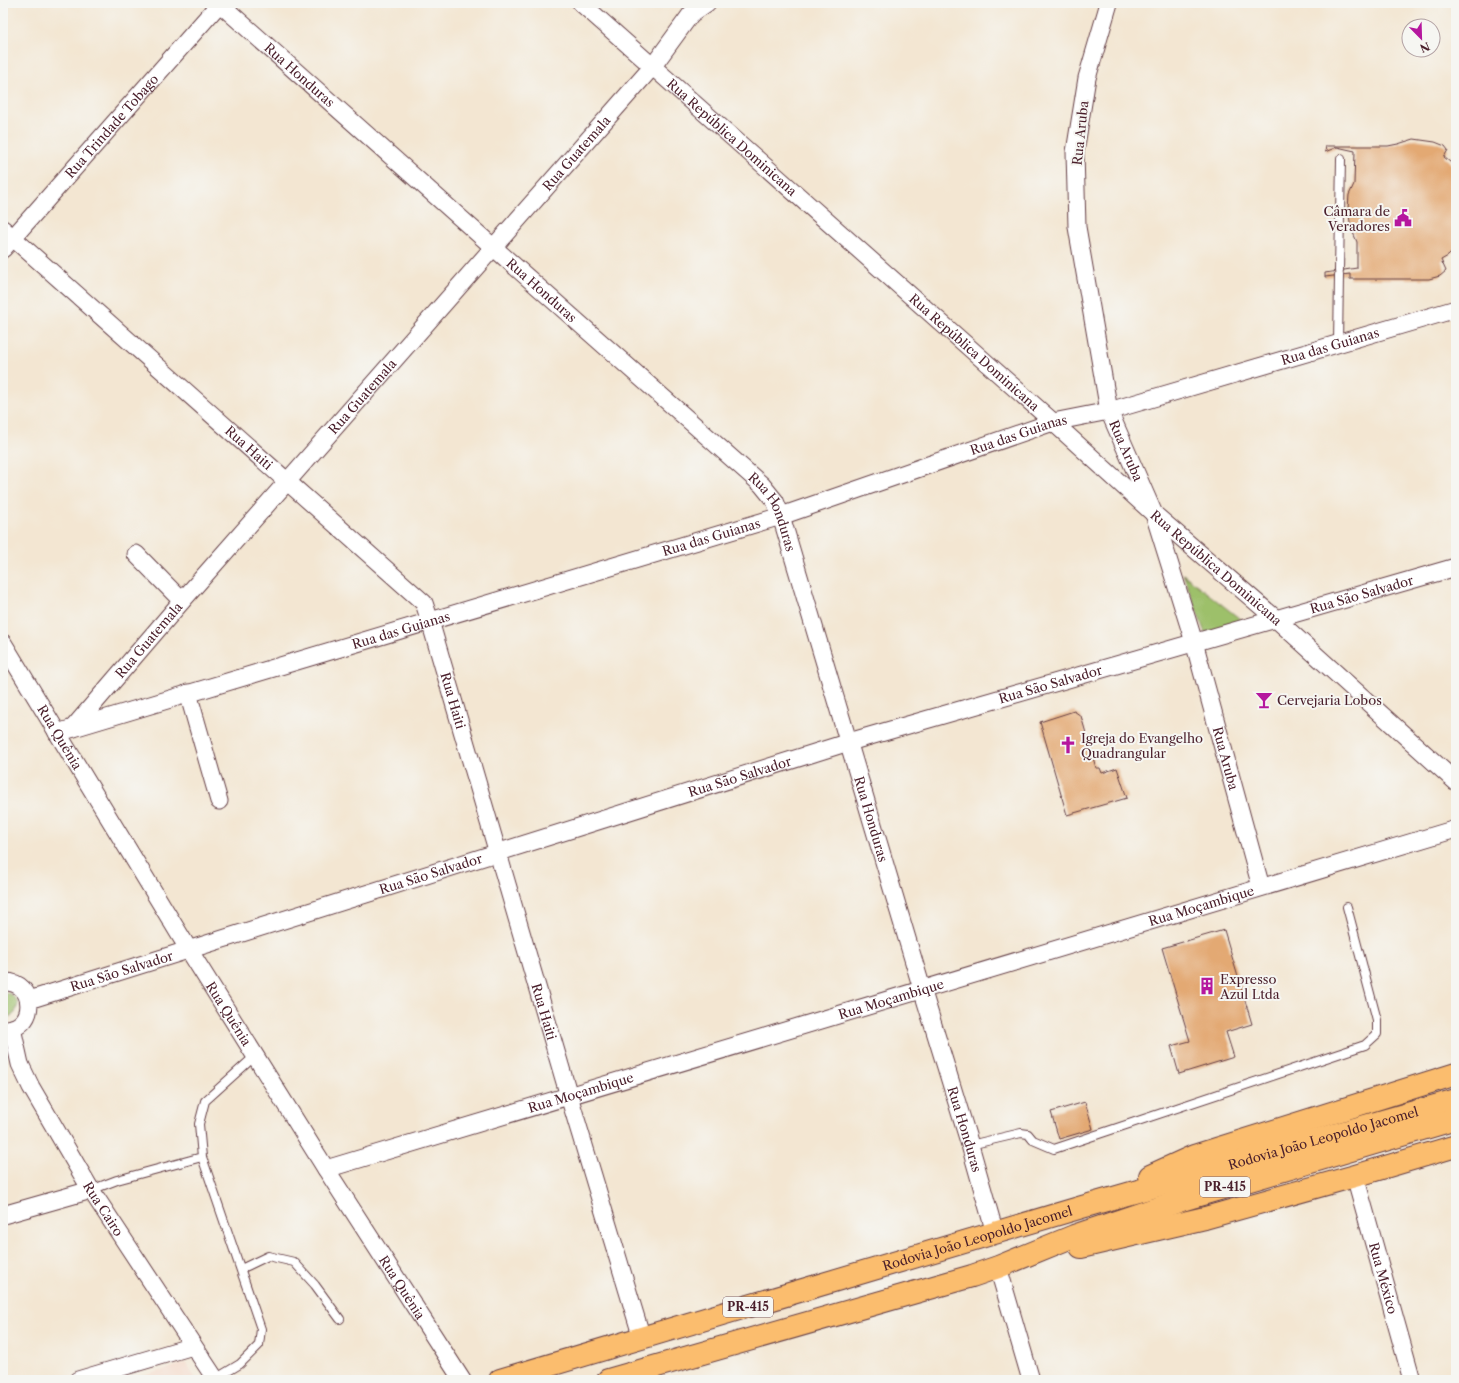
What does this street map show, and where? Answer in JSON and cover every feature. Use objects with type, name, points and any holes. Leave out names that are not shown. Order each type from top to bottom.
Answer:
[{"type":"highway","points":[[1082,1208],[1194,1156],[1456,1074]]},
{"type":"highway","name":"Rodovia João Leopoldo Jacomel","points":[[500,1380],[995,1233],[1456,1100]]},
{"type":"highway","name":"Rodovia João Leopoldo Jacomel","points":[[608,1380],[653,1374],[972,1276],[1074,1236],[1175,1203],[1456,1118]]},
{"type":"highway","points":[[998,1267],[1205,1218],[1456,1146]]},
{"type":"street","name":"Rua Trindade Tobago","points":[[6,239],[219,3]]},
{"type":"street","name":"Rua Honduras","points":[[219,3],[492,248],[762,484],[775,501],[781,516],[970,1145],[995,1233]]},
{"type":"street","name":"Rua República Dominicana","points":[[581,3],[654,66],[1154,514],[1276,619],[1456,782]]},
{"type":"street","name":"Rua Guatemala","points":[[65,730],[182,601],[654,66],[691,14],[707,3]]},
{"type":"street","name":"Rua Aruba","points":[[1109,3],[1087,78],[1075,152],[1077,227],[1109,411],[1154,514],[1194,642],[1261,887]]},
{"type":"street","name":"Rua Haiti","points":[[6,239],[288,481],[424,603],[642,1338]]},
{"type":"street","name":"Rua das Guianas","points":[[65,730],[781,516],[1053,422],[1109,411],[1456,309]]},
{"type":"street","points":[[136,554],[182,601]]},
{"type":"street","name":"Rua São Salvador","points":[[29,1000],[848,742],[1456,567]]},
{"type":"street","name":"Rua Quênia","points":[[3,643],[65,730],[189,950],[326,1169],[462,1380]]},
{"type":"street","points":[[188,693],[219,801]]},
{"type":"street","name":"Rua Moçambique","points":[[326,1169],[1456,829]]},
{"type":"street","points":[[3,982],[18,985],[25,991],[29,1000],[29,1009],[26,1017],[19,1025],[7,1028]]},
{"type":"street","name":"Rua Cairo","points":[[7,1028],[27,1080],[91,1190],[216,1379]]},
{"type":"street","name":"Rua México","points":[[1355,1176],[1412,1380]]},
{"type":"street","points":[[3,1216],[91,1190]]},
{"type":"street","points":[[998,1267],[1031,1380]]},
{"type":"street","points":[[78,1380],[193,1346]]},
{"type":"lane","points":[[1338,344],[1341,159]]},
{"type":"lane","points":[[970,1145],[1021,1133],[1028,1134],[1033,1140],[1054,1149],[1366,1045],[1377,1034],[1377,1020],[1347,908]]},
{"type":"lane","points":[[216,1379],[240,1364],[259,1345],[261,1329],[202,1157],[199,1124],[206,1101],[256,1055]]},
{"type":"lane","points":[[91,1190],[117,1180],[202,1157]]},
{"type":"lane","points":[[241,1270],[268,1256],[294,1262],[315,1285],[340,1319]]},
{"type":"shaded area","points":[[186,1363],[196,1380],[131,1380]]},
{"type":"green space","points":[[1183,574],[1244,622],[1205,633]]},
{"type":"green space","points":[[3,993],[12,996],[16,999],[18,1004],[15,1013],[11,1016],[3,1017]]},
{"type":"building","name":"Câmara de Veradores","points":[[1414,139],[1435,142],[1445,146],[1448,150],[1444,157],[1456,167],[1456,248],[1448,256],[1441,260],[1446,271],[1440,276],[1429,279],[1350,279],[1350,274],[1325,277],[1325,273],[1357,268],[1357,242],[1351,228],[1348,209],[1349,195],[1354,184],[1355,151],[1337,147],[1325,152],[1326,146],[1388,146]]},
{"type":"building","name":"Igreja do Evangelho Quadrangular","points":[[1074,711],[1081,716],[1096,768],[1100,768],[1102,773],[1117,768],[1127,798],[1067,815],[1040,722]]},
{"type":"building","name":"Expresso Azul Ltda","points":[[1224,930],[1252,1024],[1226,1032],[1234,1057],[1179,1074],[1171,1046],[1190,1041],[1162,948]]},
{"type":"building","points":[[1085,1102],[1093,1129],[1059,1139],[1051,1112]]},
{"type":"place","name":"Câmara de Veradores","points":[[1403,218]]},
{"type":"place","name":"Cervejaria Lobos","points":[[1264,700]]},
{"type":"place","name":"Igreja do Evangelho Quadrangular","points":[[1068,745]]},
{"type":"place","name":"Expresso Azul Ltda","points":[[1207,986]]}]
